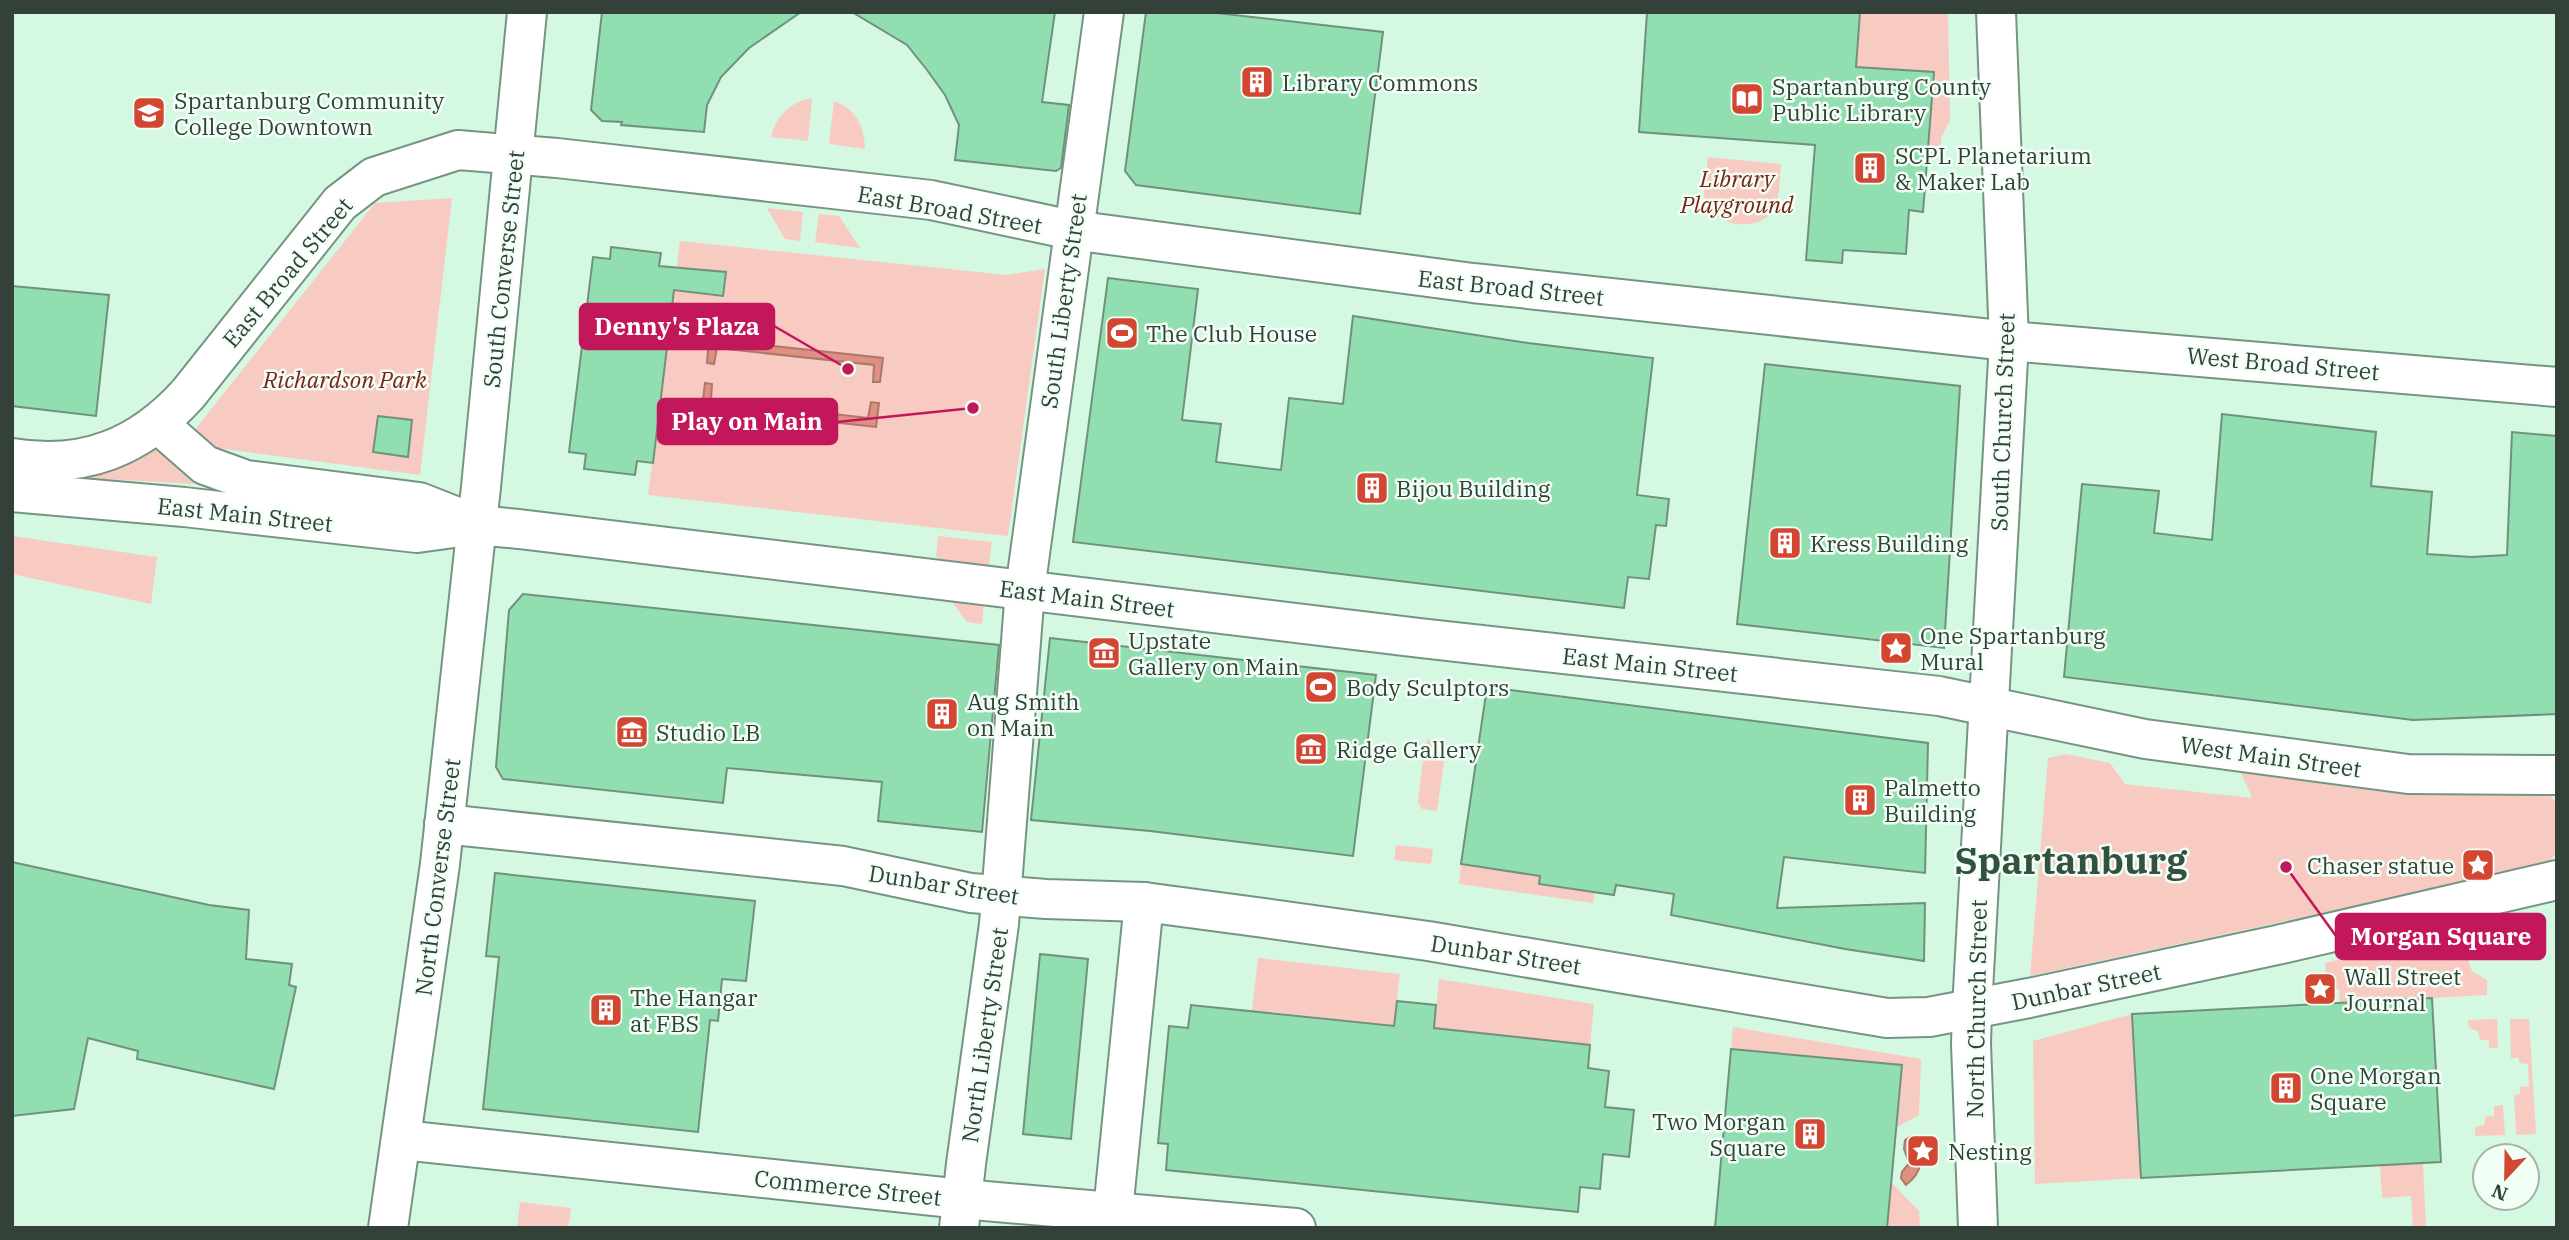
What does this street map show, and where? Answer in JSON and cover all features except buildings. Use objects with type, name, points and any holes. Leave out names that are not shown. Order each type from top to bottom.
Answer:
[{"type":"street","name":"South Converse Street","points":[[477,525],[527,12]]},
{"type":"street","name":"South Liberty Street","points":[[1025,590],[1072,230],[1104,12]]},
{"type":"street","name":"South Church Street","points":[[1988,706],[2009,341],[1996,12]]},
{"type":"street","name":"East Broad Street","points":[[12,458],[37,462],[78,459],[110,451],[139,437],[157,424],[188,394],[327,217],[374,177],[458,150],[932,200],[1072,230],[1473,283],[2009,341]]},
{"type":"street","name":"West Broad Street","points":[[2009,341],[2557,387]]},
{"type":"street","name":"East Main Street","points":[[157,424],[205,465],[246,480],[419,502],[477,525]]},
{"type":"street","name":"East Main Street","points":[[12,492],[184,507],[417,533],[477,525],[1420,638],[1940,696],[1988,706]]},
{"type":"street","name":"North Converse Street","points":[[388,1228],[444,824],[477,525]]},
{"type":"street","name":"North Liberty Street","points":[[961,1214],[1001,896],[1025,590]]},
{"type":"street","name":"West Main Street","points":[[1988,706],[2145,739],[2325,764],[2408,774],[2557,775]]},
{"type":"street","name":"North Church Street","points":[[1978,1228],[1971,1044],[1988,706]]},
{"type":"street","name":"Dunbar Street","points":[[444,824],[843,866],[971,893],[1144,902],[1428,941],[1887,1018],[1929,1017],[1972,1009],[2277,945],[2557,880]]},
{"type":"street","points":[[1113,1210],[1144,902]]},
{"type":"street","name":"Commerce Street","points":[[401,1140],[961,1214],[1113,1210],[1296,1228]]},
{"type":"green space","points":[[1860,12],[1948,12],[1950,120],[1941,138],[1941,157],[1927,156],[1934,72],[1856,67]]},
{"type":"green space","points":[[812,98],[808,141],[771,137],[777,122],[791,106]]},
{"type":"green space","points":[[834,101],[842,104],[857,119],[863,133],[865,149],[829,144]]},
{"type":"green space","name":"Library Playground","points":[[1708,157],[1781,164],[1777,199],[1768,216],[1752,224],[1742,224],[1723,220],[1715,215],[1708,208],[1704,195]]},
{"type":"green space","name":"Richardson Park","points":[[452,198],[420,475],[217,448],[193,432],[375,203]]},
{"type":"green space","points":[[767,208],[803,212],[800,241],[785,239]]},
{"type":"green space","points":[[819,214],[839,216],[860,248],[815,242]]},
{"type":"green space","points":[[680,241],[1007,275],[1045,269],[1008,536],[648,495]]},
{"type":"green space","points":[[159,447],[215,485],[67,477]]},
{"type":"green space","points":[[12,536],[157,557],[151,604],[12,574]]},
{"type":"green space","points":[[938,536],[992,542],[989,566],[941,561],[936,556]]},
{"type":"green space","points":[[949,598],[984,602],[982,624],[967,622]]},
{"type":"green space","points":[[1430,739],[1447,741],[1437,811],[1422,809],[1418,802],[1425,743]]},
{"type":"green space","points":[[2066,754],[2110,763],[2125,784],[2252,798],[2241,773],[2415,791],[2533,790],[2552,797],[2557,805],[2557,853],[2545,865],[2030,976],[2048,758]]},
{"type":"green space","points":[[1396,845],[1433,849],[1431,864],[1394,860]]},
{"type":"green space","points":[[1461,864],[1540,876],[1594,892],[1593,903],[1459,884]]},
{"type":"green space","points":[[2483,926],[2483,932],[2471,944],[2468,954],[2472,971],[2487,980],[2487,995],[2340,1003],[2339,989],[2327,988],[2325,963]]},
{"type":"green space","points":[[1258,958],[1400,974],[1394,1026],[1252,1010]]},
{"type":"green space","points":[[1439,979],[1594,1004],[1590,1045],[1434,1028]]},
{"type":"green space","points":[[2132,1014],[2141,1178],[2035,1184],[2033,1041]]},
{"type":"green space","points":[[2497,1019],[2498,1048],[2489,1048],[2489,1040],[2480,1040],[2478,1031],[2469,1028],[2468,1020]]},
{"type":"green space","points":[[2510,1019],[2529,1019],[2536,1134],[2516,1135],[2514,1095],[2520,1094],[2520,1087],[2529,1086],[2528,1064],[2519,1063],[2519,1058],[2511,1058]]},
{"type":"green space","points":[[1733,1027],[1921,1059],[1919,1115],[1897,1127],[1902,1065],[1731,1049]]},
{"type":"green space","points":[[2503,1105],[2505,1135],[2475,1136],[2475,1127],[2484,1125],[2486,1116],[2494,1116],[2494,1106]]},
{"type":"green space","points":[[2423,1164],[2426,1228],[2413,1228],[2411,1196],[2382,1198],[2380,1165]]},
{"type":"green space","points":[[1892,1183],[1919,1211],[1920,1228],[1887,1228]]},
{"type":"green space","points":[[520,1202],[571,1208],[568,1228],[517,1228]]},
{"type":"shaded area","points":[[709,339],[883,358],[880,382],[873,382],[874,365],[717,348],[714,364],[707,363]]},
{"type":"shaded area","points":[[705,383],[712,384],[711,400],[868,418],[871,402],[879,403],[876,427],[702,408]]},
{"type":"shaded area","points":[[1910,1137],[1918,1150],[1920,1162],[1916,1174],[1906,1185],[1901,1178],[1909,1163],[1904,1149],[1905,1140]]},
{"type":"place","name":"Library Commons","points":[[1257,82]]},
{"type":"place","name":"Spartanburg County Public Library","points":[[1747,99]]},
{"type":"place","name":"Spartanburg Community College Downtown","points":[[149,113]]},
{"type":"place","name":"SCPL Planetarium & Maker Lab","points":[[1870,168]]},
{"type":"place","name":"The Club House","points":[[1122,333]]},
{"type":"place","name":"Denny's Plaza","points":[[848,369]]},
{"type":"place","name":"Play on Main","points":[[973,408]]},
{"type":"place","name":"Bijou Building","points":[[1372,488]]},
{"type":"place","name":"Kress Building","points":[[1785,543]]},
{"type":"place","name":"One Spartanburg Mural","points":[[1896,648]]},
{"type":"place","name":"Upstate Gallery on Main","points":[[1104,653]]},
{"type":"place","name":"Body Sculptors","points":[[1321,687]]},
{"type":"place","name":"Aug Smith on Main","points":[[942,714]]},
{"type":"place","name":"Studio LB","points":[[632,732]]},
{"type":"place","name":"Ridge Gallery","points":[[1311,749]]},
{"type":"place","name":"Palmetto Building","points":[[1860,800]]},
{"type":"place","name":"Chaser statue","points":[[2478,865]]},
{"type":"place","name":"Morgan Square","points":[[2286,867]]},
{"type":"place","name":"Wall Street Journal","points":[[2320,989]]},
{"type":"place","name":"The Hangar at FBS","points":[[606,1010]]},
{"type":"place","name":"One Morgan Square","points":[[2286,1088]]},
{"type":"place","name":"Two Morgan Square","points":[[1810,1134]]},
{"type":"place","name":"Nesting","points":[[1923,1151]]},
{"type":"district","name":"Spartanburg","points":[[2071,860]]}]
